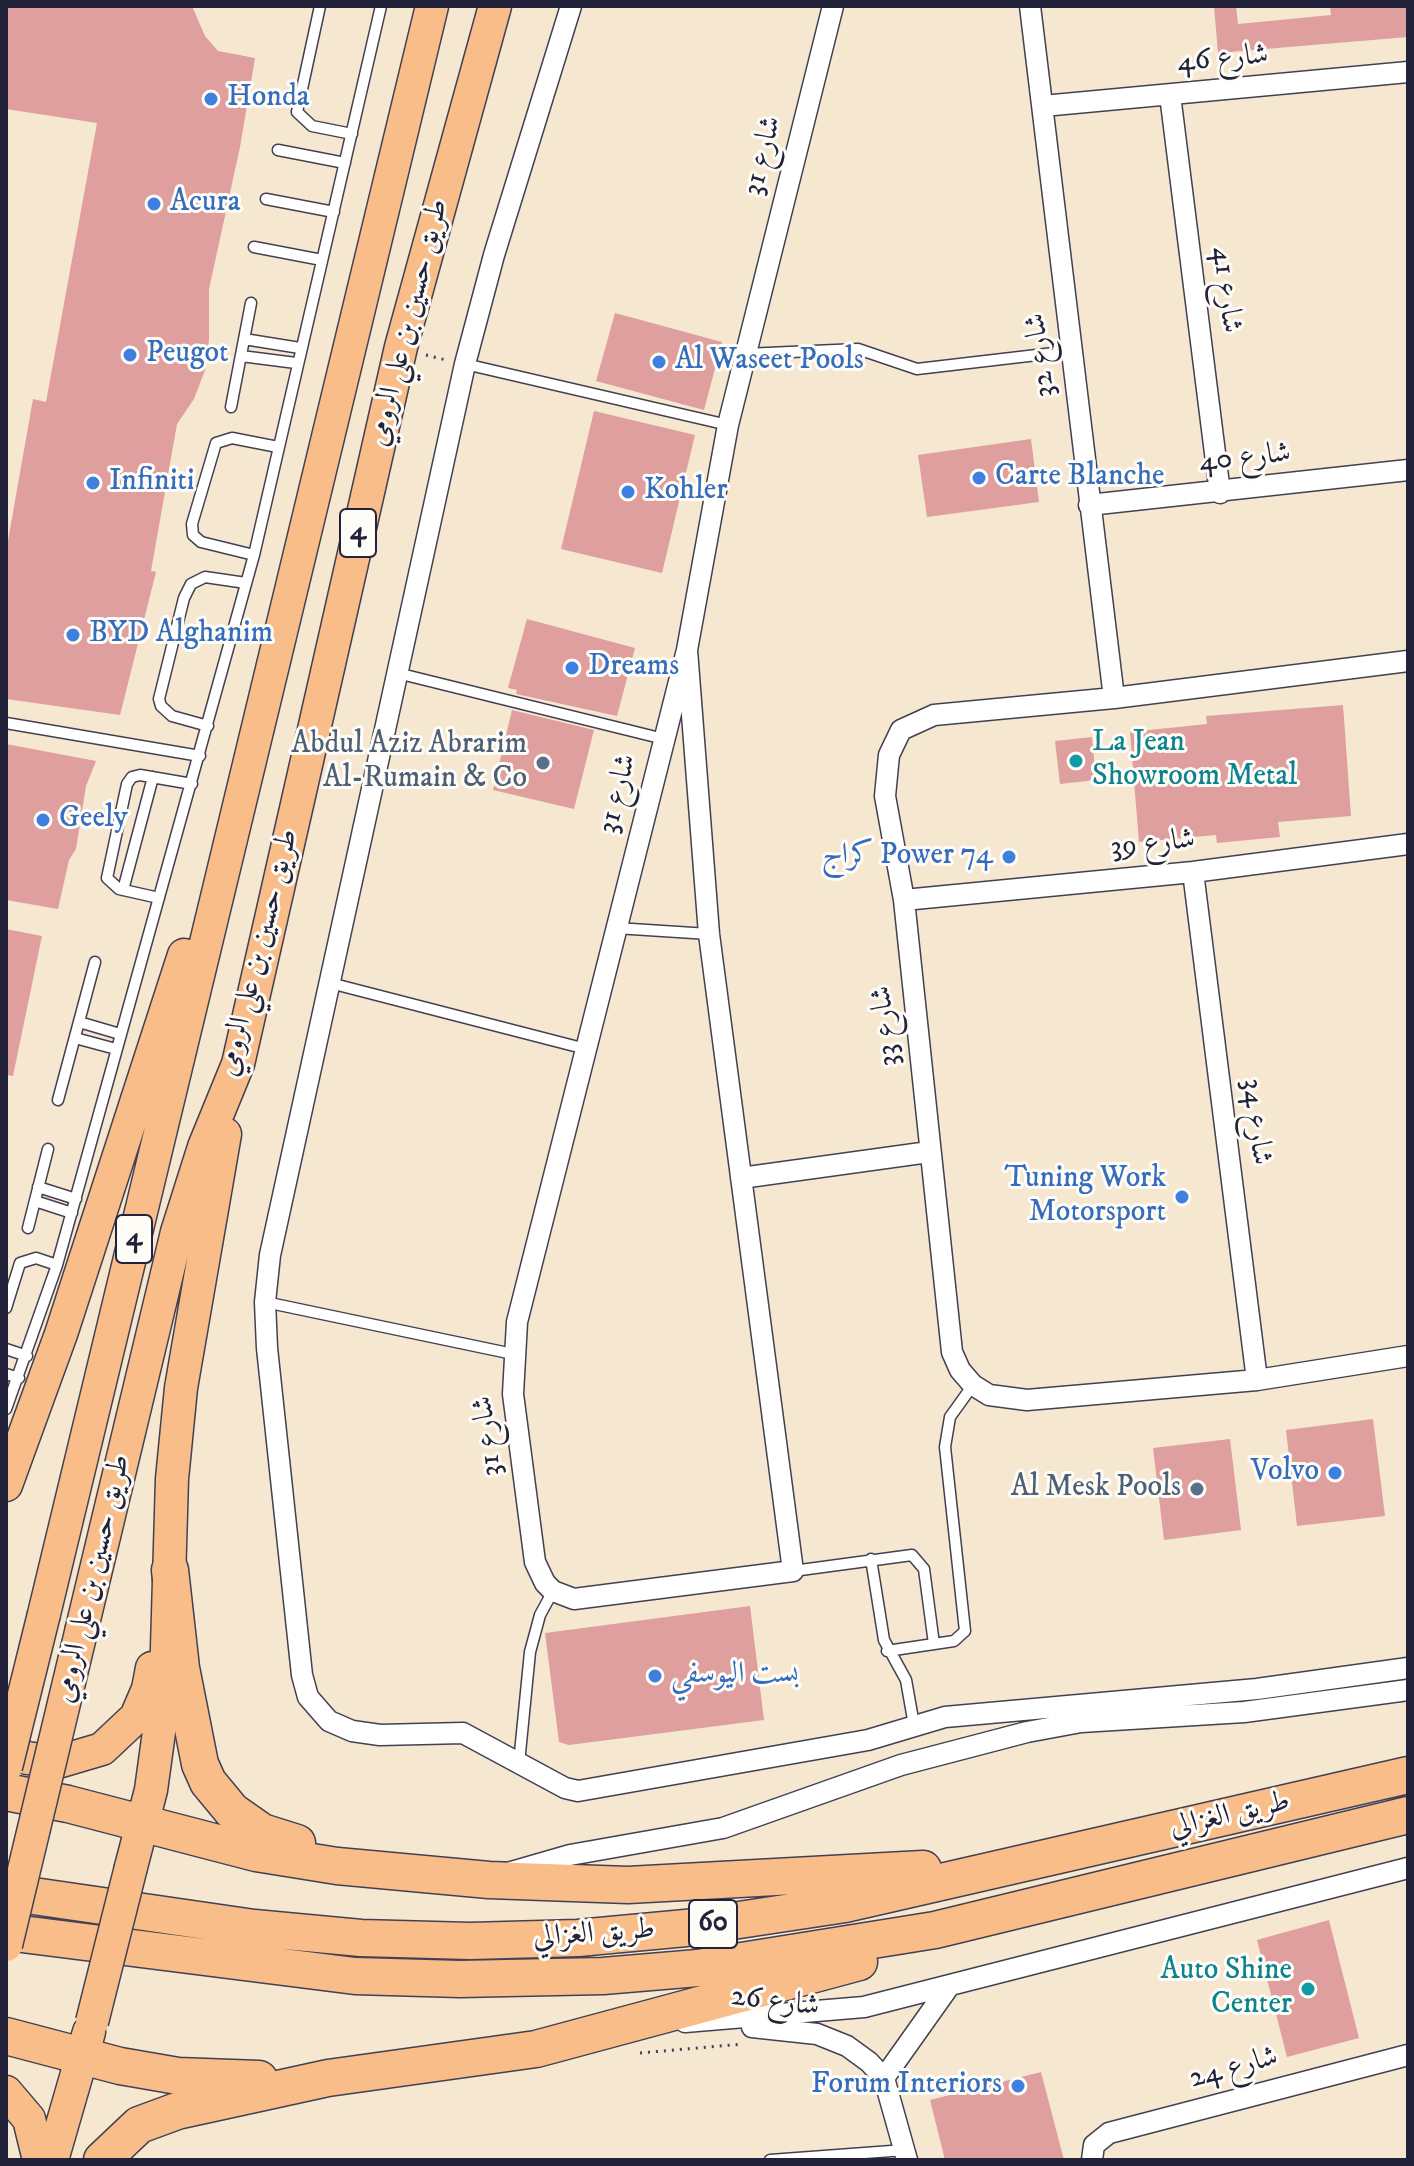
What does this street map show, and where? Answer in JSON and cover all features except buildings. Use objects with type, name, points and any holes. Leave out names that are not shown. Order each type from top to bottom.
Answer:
[{"type":"highway","name":"طريق حسين بن علي الرومي","points":[[6,1767],[432,6]]},
{"type":"highway","name":"طريق حسين بن علي الرومي","points":[[6,1945],[177,1232],[204,1147],[238,1064],[401,347],[495,6]]},
{"type":"highway","points":[[6,1485],[61,1334],[164,1009],[224,864]]},
{"type":"highway","points":[[52,2160],[92,2022],[151,1790],[164,1695],[172,1479],[181,1388],[238,1064]]},
{"type":"highway","points":[[6,1749],[42,1761],[73,1760],[102,1749],[126,1730],[148,1689],[170,1570]]},
{"type":"highway","points":[[170,1570],[181,1668],[200,1764],[219,1797],[247,1823],[279,1839],[419,1873]]},
{"type":"highway","name":"طريق الغزالي","points":[[6,1892],[254,1928],[361,1938],[578,1938],[700,1926],[845,1904],[1408,1775]]},
{"type":"highway","points":[[6,1792],[256,1853],[337,1866],[489,1880],[628,1885],[1027,1864]]},
{"type":"highway","name":"طريق الغزالي","points":[[6,1932],[355,1976],[460,1979],[603,1976],[698,1968],[935,1930],[1408,1815]]},
{"type":"highway","points":[[102,2160],[139,2125],[177,2111],[328,2078],[536,2049],[872,1958],[935,1930]]},
{"type":"highway","points":[[6,2036],[82,2057],[178,2076],[328,2078]]},
{"type":"highway","points":[[6,2092],[29,2119],[39,2160]]},
{"type":"street","points":[[571,6],[514,187],[465,364],[270,1255],[265,1302],[299,1644],[308,1697],[329,1721],[352,1731],[380,1735],[452,1731],[565,1788],[584,1790],[868,1740],[945,1717],[1243,1691],[1408,1668]]},
{"type":"street","name":"شارع 31","points":[[553,1591],[540,1577],[535,1562],[513,1394],[513,1354],[524,1291],[687,650],[728,425],[833,6]]},
{"type":"street","name":"32 شارع","points":[[1030,6],[1114,698]]},
{"type":"street","name":"شارع 46","points":[[1043,106],[1408,72]]},
{"type":"street","name":"شارع 41","points":[[1170,95],[1220,493]]},
{"type":"street","name":"شارع 40","points":[[1089,505],[1408,470]]},
{"type":"street","name":"شارع 31","points":[[687,650],[709,934],[793,1571]]},
{"type":"street","name":"شارع 33","points":[[973,1385],[960,1370],[952,1352],[904,900],[885,796],[889,755],[901,730],[934,715],[1114,698],[1408,661]]},
{"type":"street","name":"شارع 39","points":[[904,900],[1193,872],[1408,844]]},
{"type":"street","name":"شارع 34","points":[[1193,872],[1257,1380]]},
{"type":"street","points":[[741,1178],[929,1152]]},
{"type":"street","points":[[973,1385],[989,1395],[1008,1401],[1257,1380],[1408,1356]]},
{"type":"street","points":[[553,1591],[585,1599],[793,1571]]},
{"type":"street","points":[[489,1880],[570,1855],[723,1828],[901,1765],[1027,1732],[1081,1722],[1244,1712],[1408,1690]]},
{"type":"street","points":[[641,2022],[694,2022],[864,2007],[1408,1868]]},
{"type":"street","points":[[906,2155],[884,2078],[950,1985]]},
{"type":"street","name":"شارع 26","points":[[694,2022],[720,2027],[769,2027],[817,2034],[847,2046],[884,2078]]},
{"type":"street","name":"شارع 24","points":[[1092,2160],[1094,2145],[1109,2133],[1408,2055]]},
{"type":"lane","points":[[320,6],[297,112],[312,126],[352,134]]},
{"type":"lane","points":[[6,1409],[57,1265],[254,555],[381,6]]},
{"type":"lane","points":[[278,150],[345,163]]},
{"type":"lane","points":[[266,199],[334,212]]},
{"type":"lane","points":[[254,247],[322,260]]},
{"type":"lane","points":[[231,407],[251,303]]},
{"type":"lane","points":[[244,339],[300,348]]},
{"type":"lane","points":[[745,354],[858,349],[917,369],[1071,351]]},
{"type":"lane","points":[[241,356],[296,363]]},
{"type":"lane","points":[[465,364],[728,425]]},
{"type":"lane","points":[[254,555],[201,542],[193,535],[192,524],[216,443],[232,438],[278,447]]},
{"type":"lane","points":[[208,726],[172,716],[161,706],[159,699],[184,598],[191,584],[205,577],[246,583]]},
{"type":"lane","points":[[397,673],[664,739]]},
{"type":"lane","points":[[6,723],[200,756]]},
{"type":"lane","points":[[159,898],[123,890],[110,883],[106,872],[127,784],[136,775],[192,784]]},
{"type":"lane","points":[[123,890],[153,777]]},
{"type":"lane","points":[[616,928],[709,934]]},
{"type":"lane","points":[[58,1100],[95,962]]},
{"type":"lane","points":[[330,983],[586,1049]]},
{"type":"lane","points":[[79,1022],[120,1034]]},
{"type":"lane","points":[[75,1038],[116,1049]]},
{"type":"lane","points":[[28,1228],[48,1149]]},
{"type":"lane","points":[[38,1187],[76,1199]]},
{"type":"lane","points":[[35,1201],[72,1213]]},
{"type":"lane","points":[[6,1308],[17,1269],[24,1260],[36,1258],[57,1265]]},
{"type":"lane","points":[[265,1302],[513,1354]]},
{"type":"lane","points":[[6,1349],[27,1356]]},
{"type":"lane","points":[[6,1374],[19,1378]]},
{"type":"lane","points":[[887,1651],[959,1639],[965,1631],[945,1447],[950,1417],[973,1385]]},
{"type":"lane","points":[[793,1571],[906,1554],[922,1563],[934,1644]]},
{"type":"lane","points":[[871,1559],[887,1651],[906,1680],[914,1725]]},
{"type":"lane","points":[[519,1763],[532,1639],[553,1591]]},
{"type":"lane","points":[[770,2160],[906,2155]]},
{"type":"path","points":[[401,347],[465,364]]},
{"type":"place","name":"Honda","points":[[211,99]]},
{"type":"place","name":"Acura","points":[[154,204]]},
{"type":"place","name":"Peugot","points":[[130,355]]},
{"type":"place","name":"Al Waseet Pools","points":[[659,362]]},
{"type":"place","name":"Carte Blanche","points":[[979,478]]},
{"type":"place","name":"Infiniti","points":[[93,483]]},
{"type":"place","name":"Kohler","points":[[628,492]]},
{"type":"place","name":"BYD Alghanim","points":[[73,635]]},
{"type":"place","name":"Dreams","points":[[572,668]]},
{"type":"place","name":"La Jean Showroom Metal","points":[[1076,761]]},
{"type":"place","name":"Abdul Aziz Abrarim Al-Rumain & Co","points":[[543,763]]},
{"type":"place","name":"Geely","points":[[43,820]]},
{"type":"place","name":"كراج Power 74","points":[[1009,857]]},
{"type":"place","name":"Tuning Work Motorsport","points":[[1182,1197]]},
{"type":"place","name":"Volvo","points":[[1335,1473]]},
{"type":"place","name":"Al Mesk Pools","points":[[1197,1489]]},
{"type":"place","name":"بست اليوسفي","points":[[655,1676]]},
{"type":"place","name":"Auto Shine Center","points":[[1308,1989]]},
{"type":"place","name":"Forum Interiors","points":[[1018,2086]]}]
